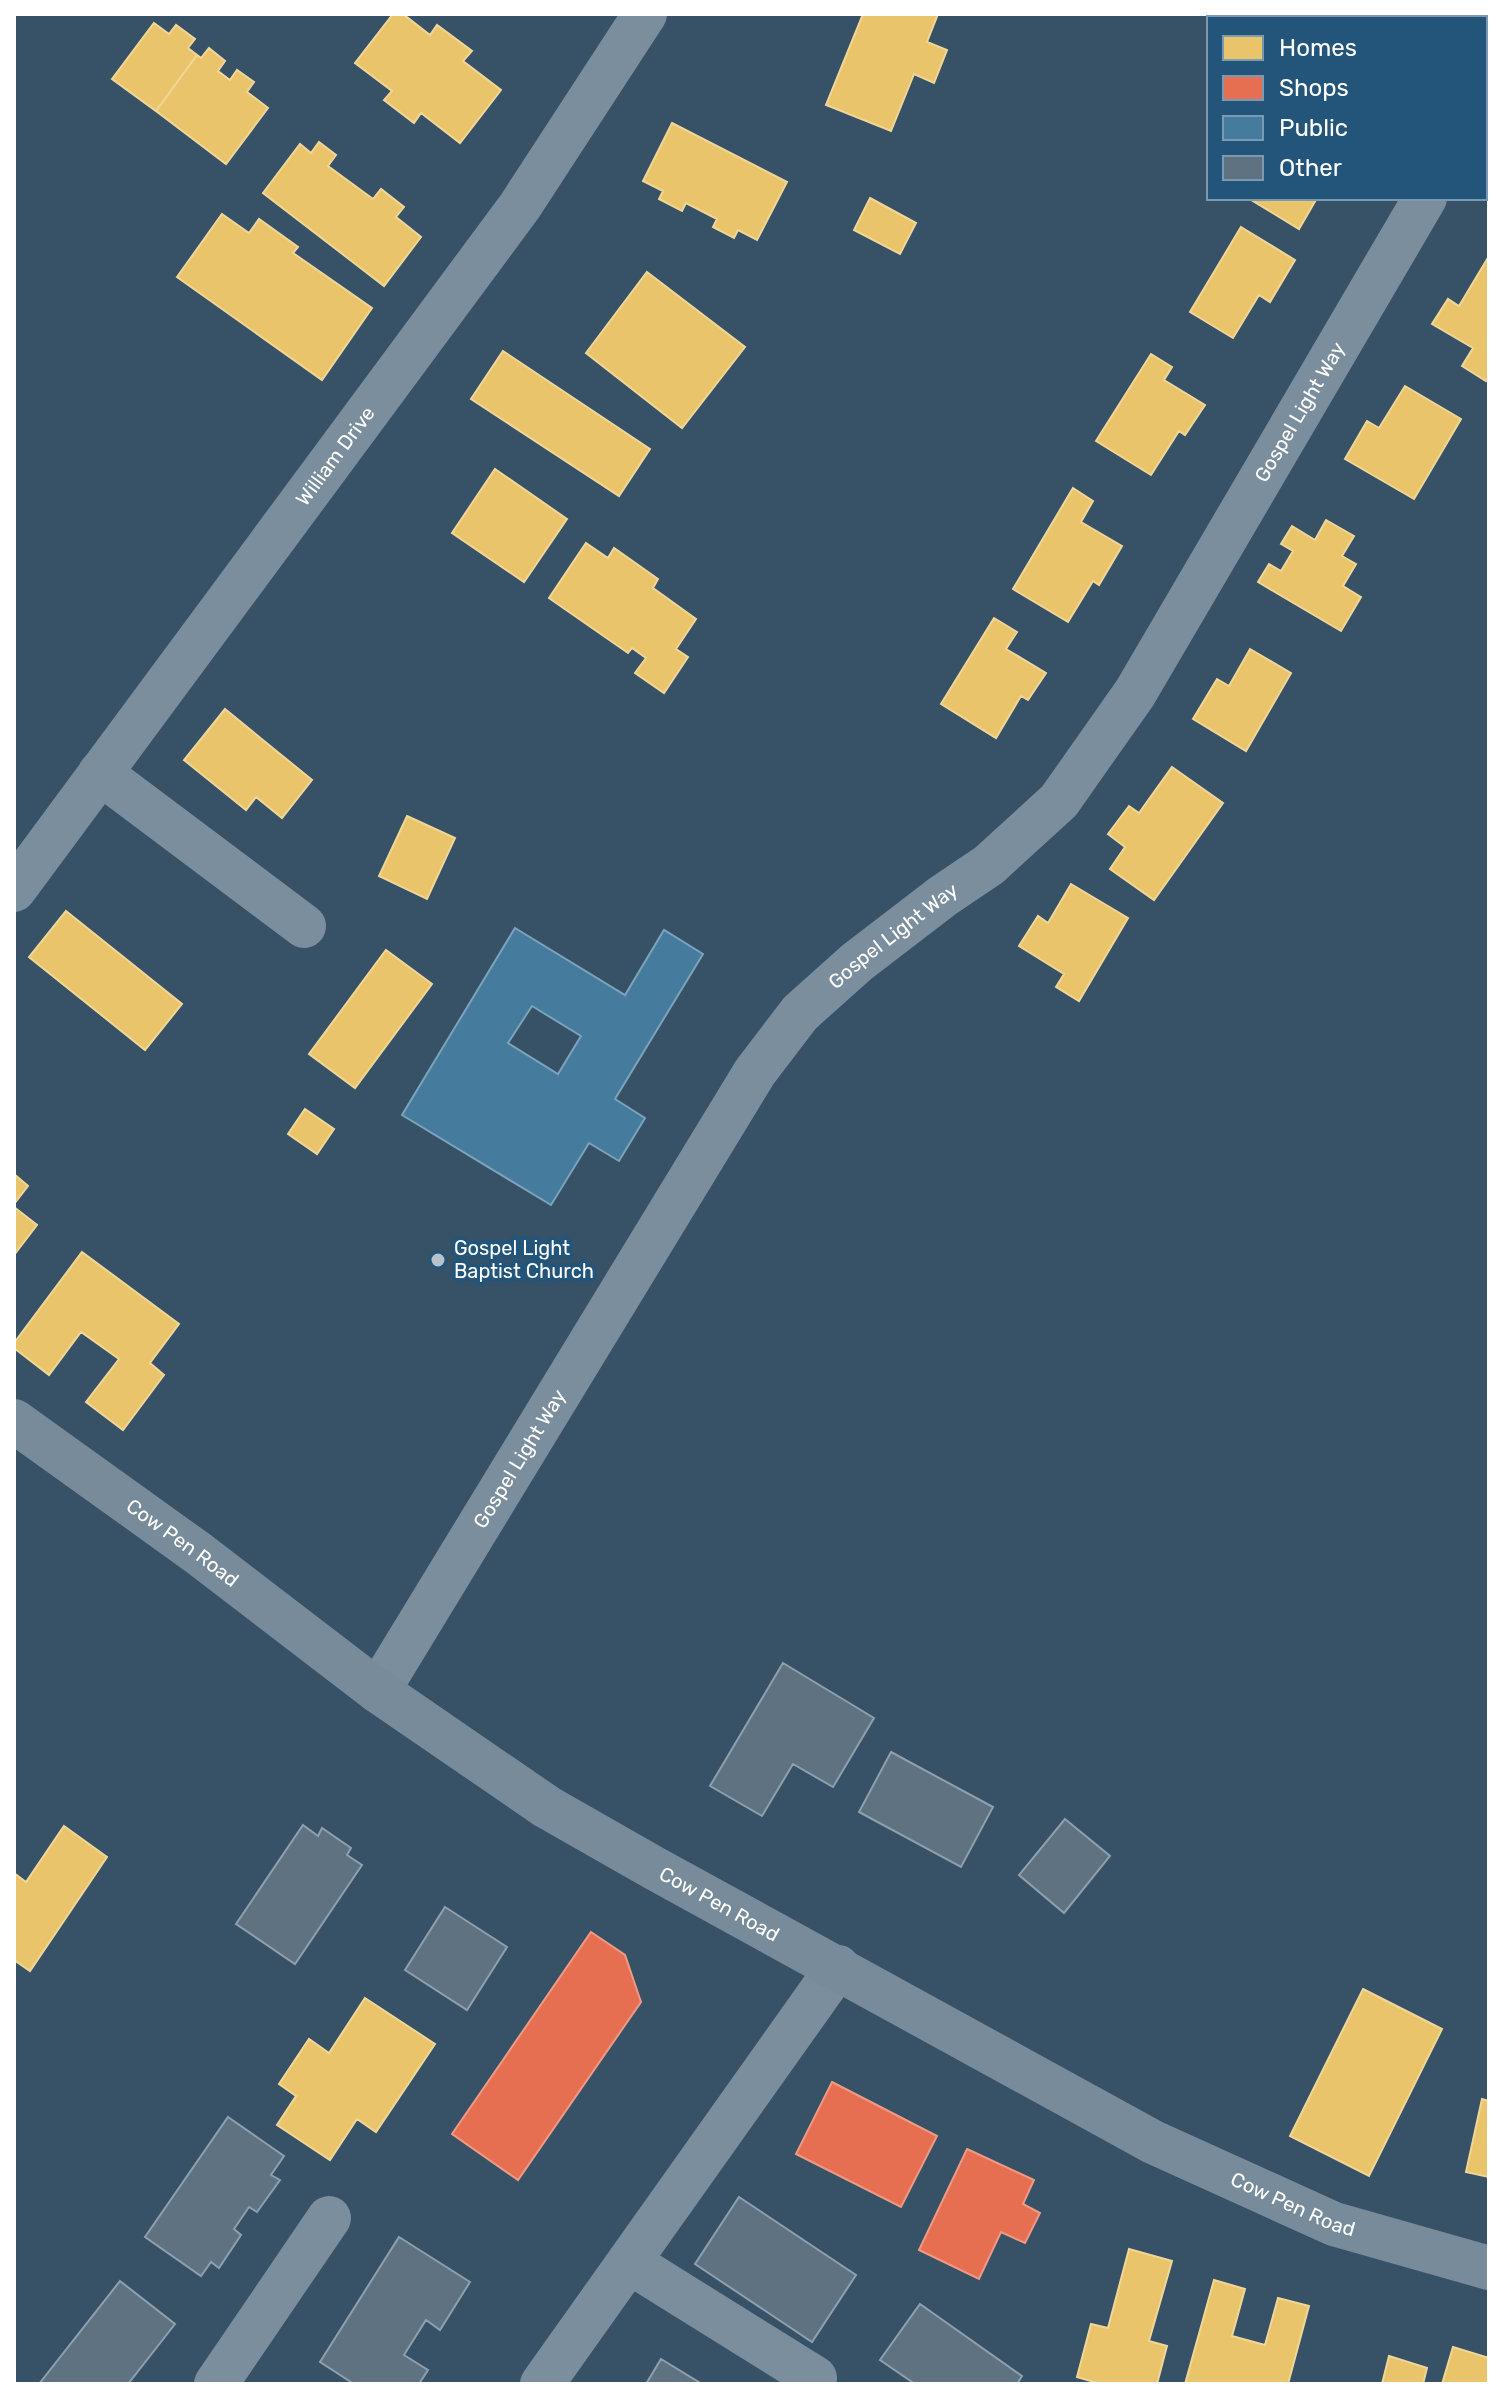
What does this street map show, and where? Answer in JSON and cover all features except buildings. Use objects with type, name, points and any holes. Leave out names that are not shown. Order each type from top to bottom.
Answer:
[{"type":"main road","name":"Cow Pen Road","points":[[14,1421],[198,1553],[378,1691],[547,1807],[1153,2142],[1334,2224],[1489,2268]]},
{"type":"street","name":"William Drive","points":[[14,890],[520,206],[645,14]]},
{"type":"street","name":"Gospel Light Way","points":[[378,1691],[743,1092],[800,1013],[857,962],[989,865],[1031,830],[1059,801],[1088,763],[1135,693],[1424,200]]},
{"type":"street","points":[[100,773],[304,926]]},
{"type":"street","points":[[542,2384],[838,1967]]},
{"type":"street","points":[[216,2384],[329,2218]]},
{"type":"street","points":[[629,2262],[815,2378]]},
{"type":"place","name":"Gospel Light Baptist Church","points":[[438,1260]]}]
